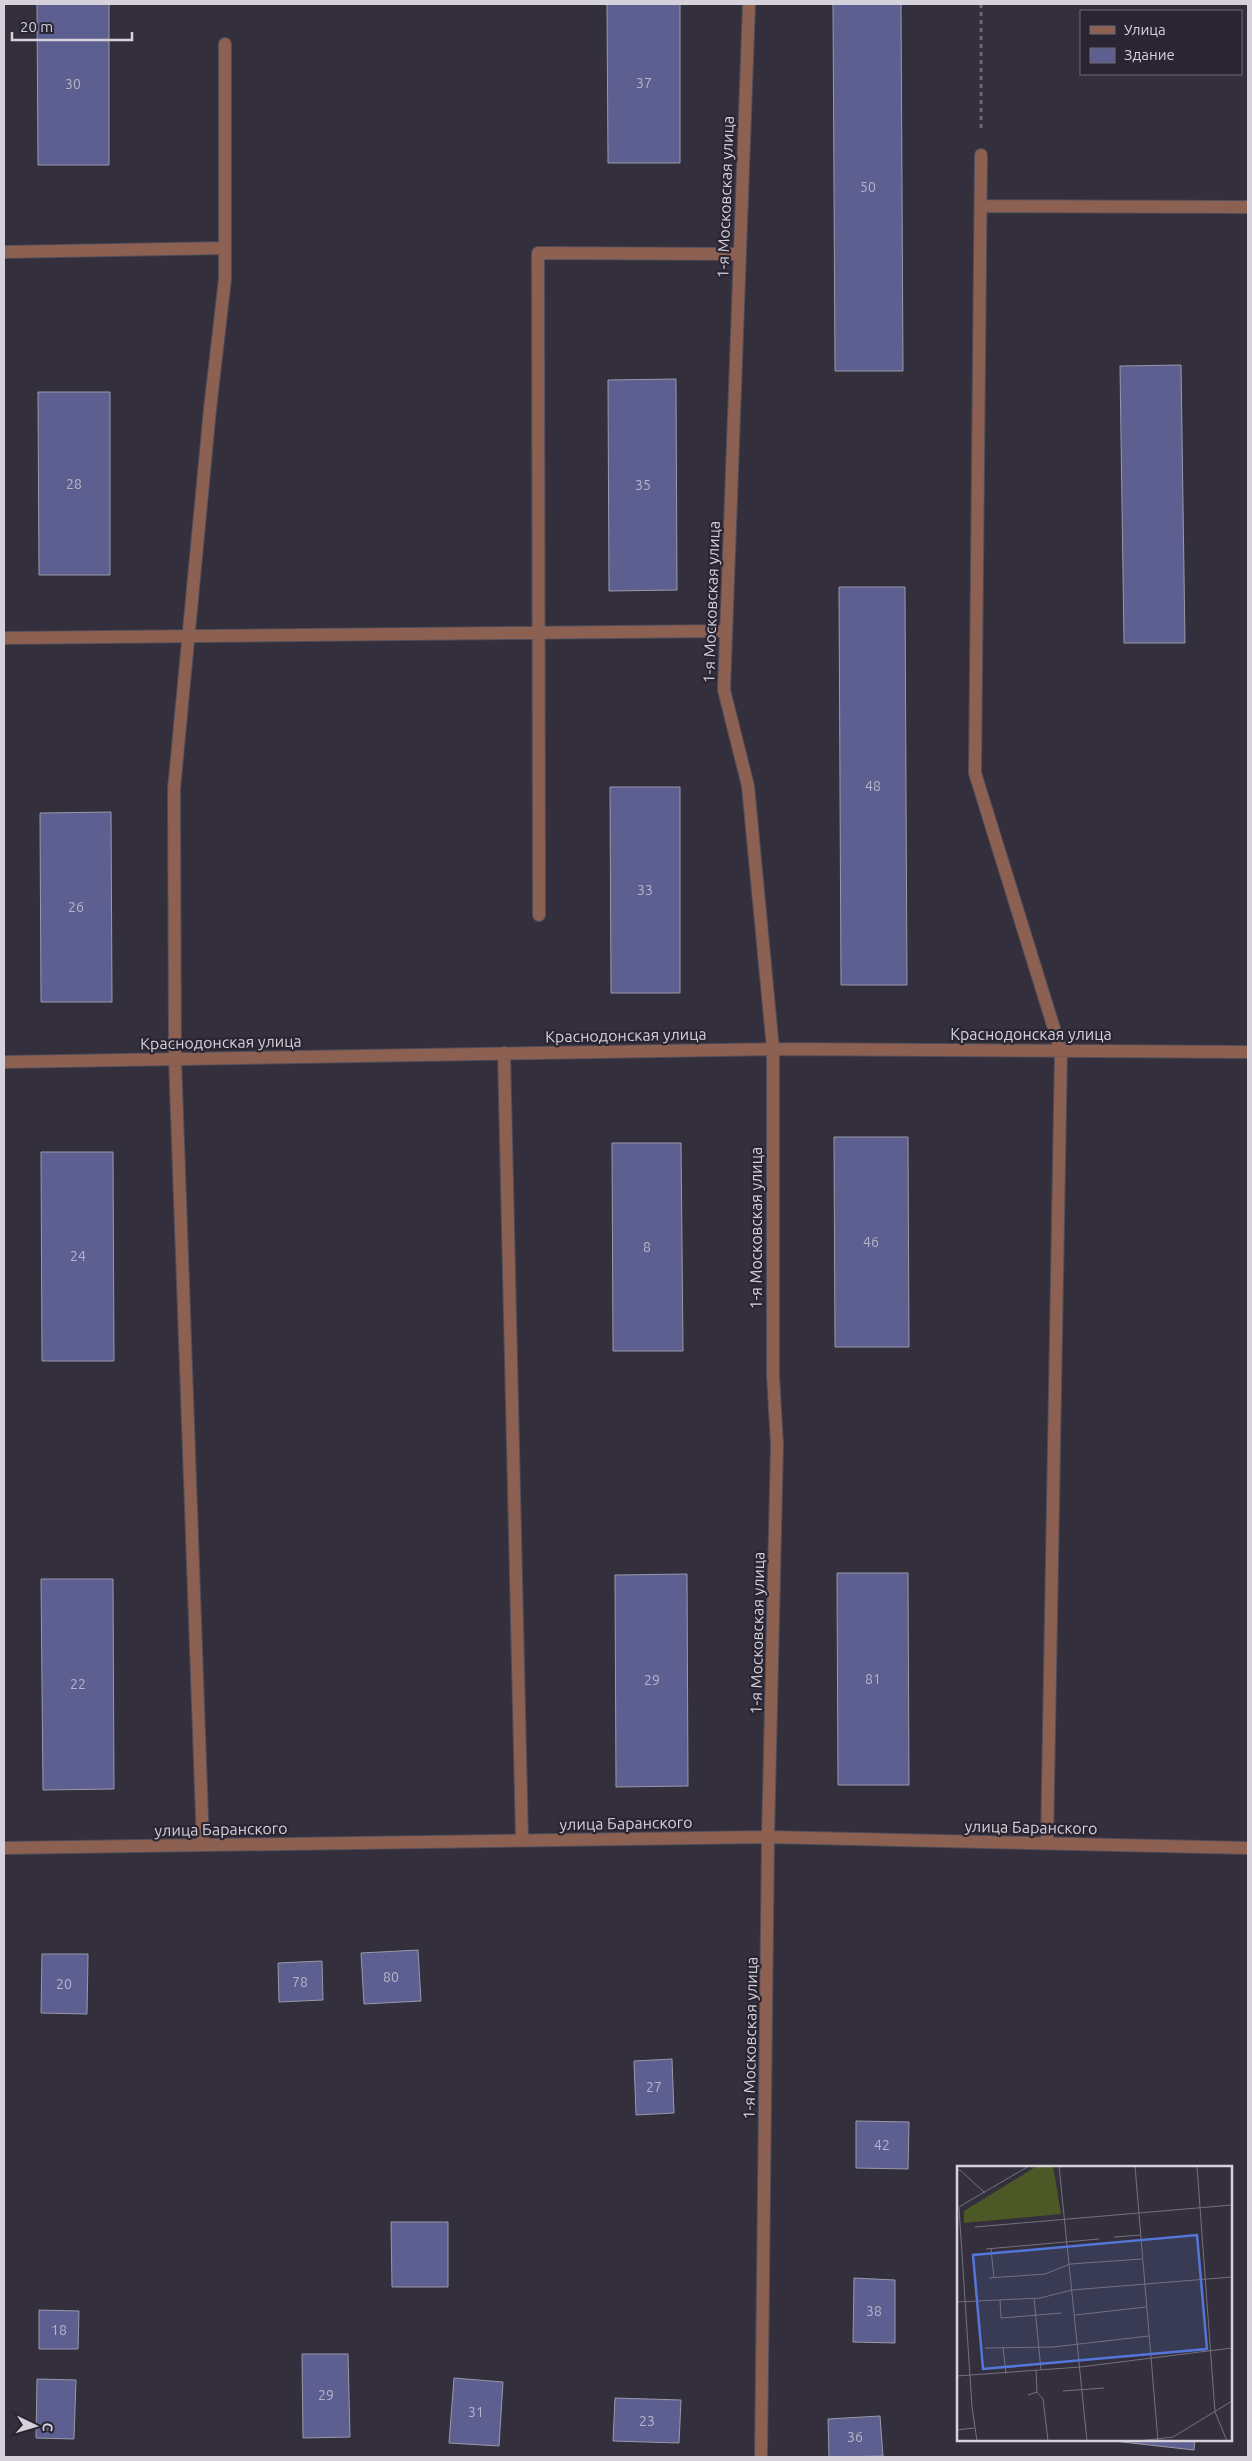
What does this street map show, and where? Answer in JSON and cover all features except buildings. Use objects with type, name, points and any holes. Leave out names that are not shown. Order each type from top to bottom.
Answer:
[{"type":"street","name":"1-я Московская улица","points":[[749,4],[724,690],[748,786],[773,1049],[773,1375],[777,1445],[768,1837],[761,2457]]},
{"type":"street","points":[[203,1845],[175,1059],[174,789],[210,409],[225,279],[225,44]]},
{"type":"street","points":[[981,156],[975,773],[1062,1051],[1046,1844]]},
{"type":"street","points":[[981,206],[1248,206]]},
{"type":"street","points":[[4,252],[225,248]]},
{"type":"street","points":[[539,916],[537,633],[538,252],[740,254]]},
{"type":"street","points":[[4,638],[726,631]]},
{"type":"street","name":"Краснодонская улица","points":[[4,1062],[773,1049],[1248,1052]]},
{"type":"street","points":[[504,1053],[522,1840]]},
{"type":"street","name":"улица Баранского","points":[[4,1848],[768,1837],[1248,1848]]},
{"type":"path","points":[[981,4],[981,156]]}]
